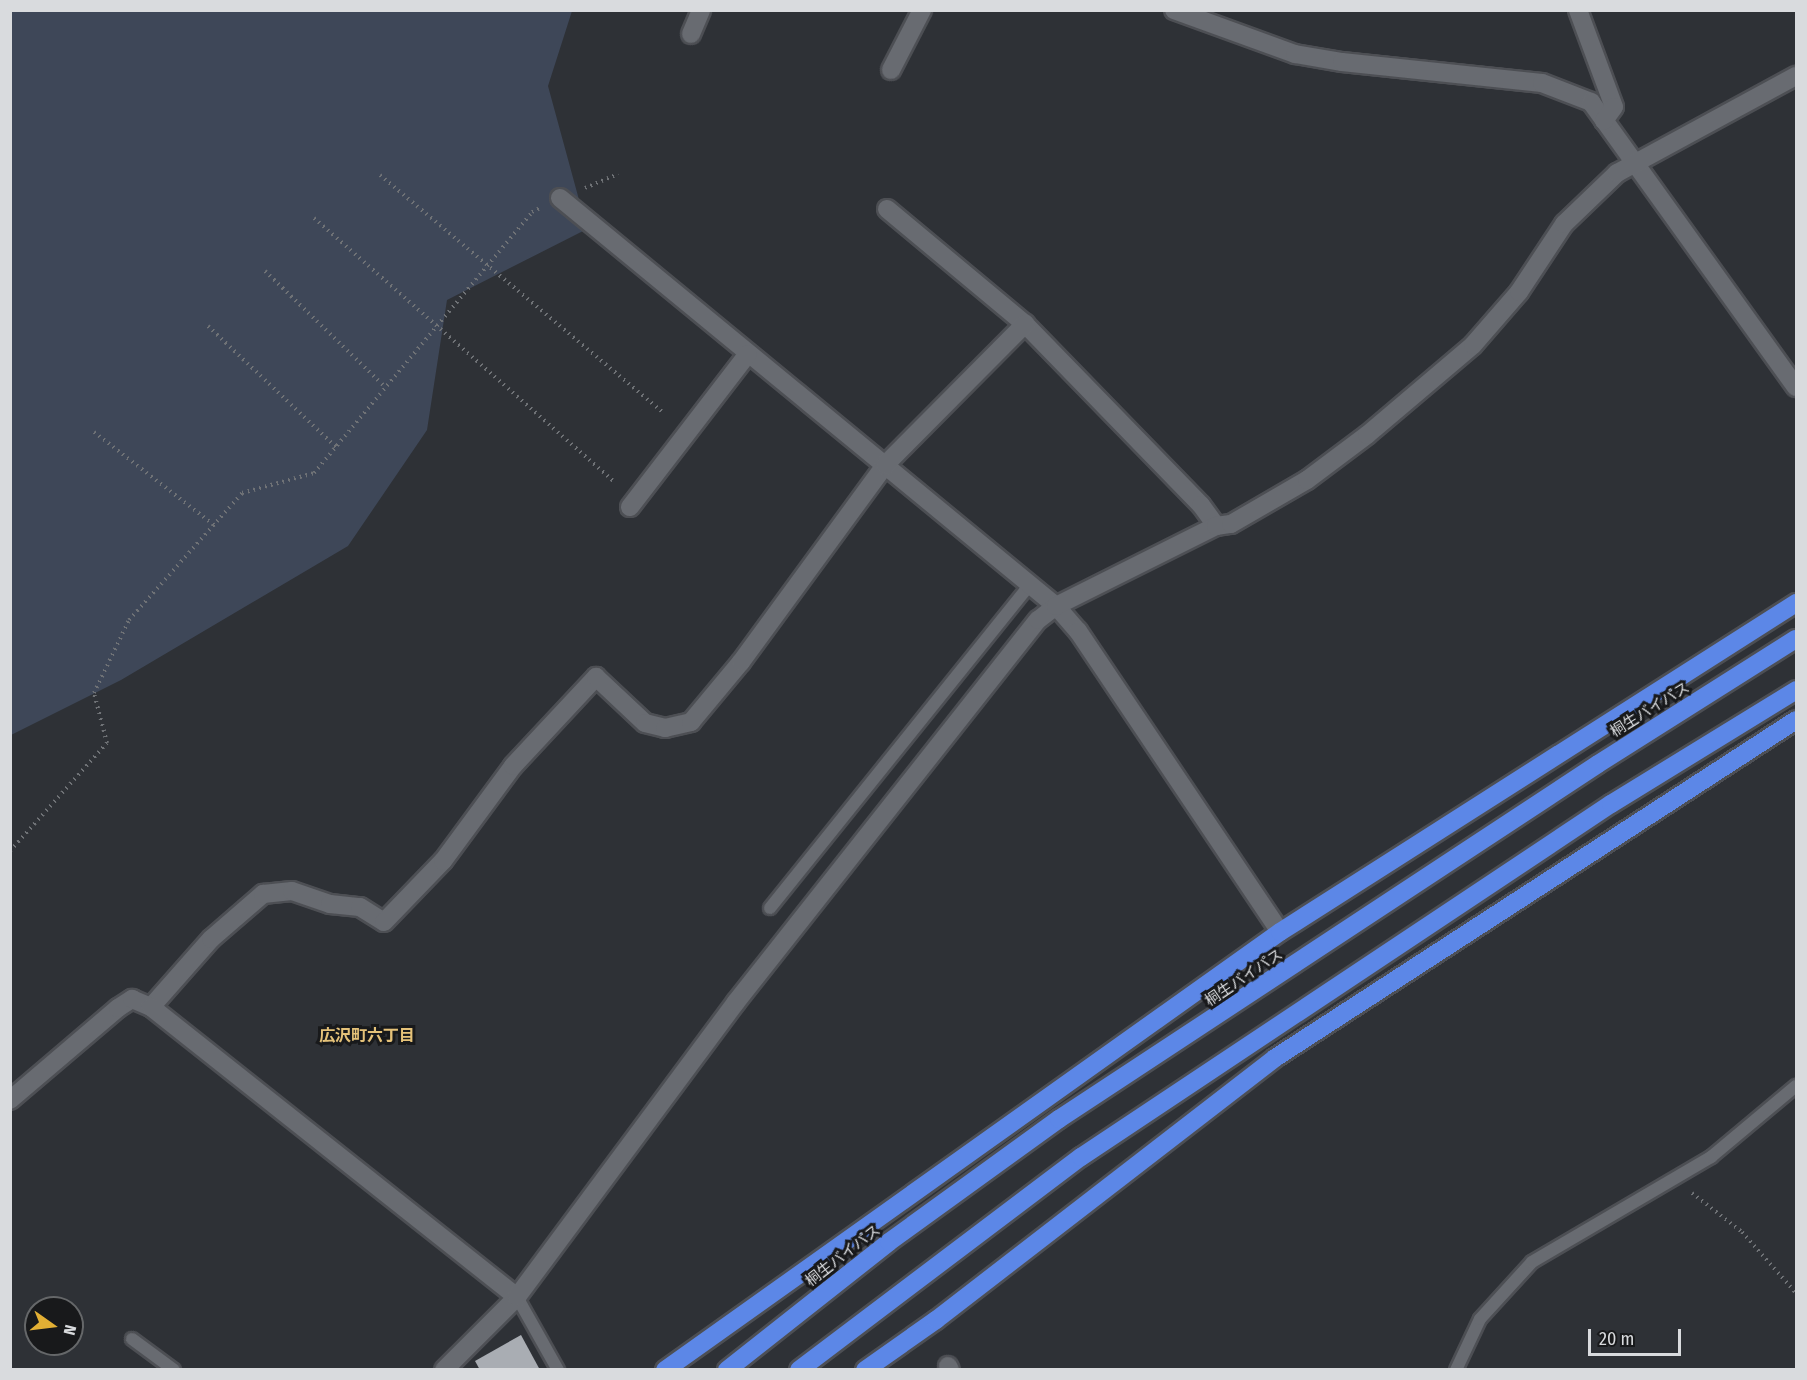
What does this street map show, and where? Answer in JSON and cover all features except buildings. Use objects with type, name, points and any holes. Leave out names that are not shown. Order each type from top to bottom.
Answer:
[{"type":"highway","points":[[665,1370],[1280,932],[1797,603]]},
{"type":"highway","name":"桐生バイパス","points":[[727,1370],[889,1242],[1059,1119],[1230,1010],[1598,764],[1797,639]]},
{"type":"highway","points":[[799,1370],[1081,1157],[1611,804],[1797,690]]},
{"type":"highway","points":[[865,1370],[936,1320],[1275,1058],[1797,720]]},
{"type":"street","points":[[691,34],[701,10]]},
{"type":"street","points":[[891,70],[922,10]]},
{"type":"street","points":[[1578,10],[1614,107],[1604,121]]},
{"type":"street","points":[[1178,11],[1269,46],[1318,58],[1542,83],[1591,102],[1632,162],[1797,387]]},
{"type":"street","points":[[444,1370],[517,1297],[736,1002],[1038,621],[1056,606],[1216,526],[1231,524],[1307,480],[1452,364],[1501,315],[1564,224],[1632,162],[1797,76]]},
{"type":"street","points":[[560,198],[748,354],[1031,583],[1056,606],[1078,631],[1280,932]]},
{"type":"street","points":[[887,209],[1024,324],[1201,505],[1216,526]]},
{"type":"street","points":[[151,1007],[211,939],[263,894],[292,891],[330,904],[360,907],[384,922],[443,861],[519,758],[596,677],[645,723],[672,728],[691,722],[741,662],[885,465],[1024,324]]},
{"type":"street","points":[[630,507],[748,354]]},
{"type":"street","points":[[10,1100],[118,1008],[132,999],[151,1007],[517,1297]]},
{"type":"lane","points":[[770,908],[1031,583]]},
{"type":"lane","points":[[1456,1370],[1480,1319],[1532,1262],[1680,1174],[1751,1127],[1797,1086]]},
{"type":"lane","points":[[517,1297],[558,1370]]},
{"type":"lane","points":[[132,1339],[174,1370]]},
{"type":"path","points":[[10,851],[107,743],[94,693],[129,620],[213,525],[242,493],[314,473],[532,212],[618,174]]},
{"type":"path","points":[[380,175],[489,264],[662,412]]},
{"type":"path","points":[[314,218],[614,482]]},
{"type":"path","points":[[265,271],[385,387]]},
{"type":"path","points":[[208,326],[336,447]]},
{"type":"path","points":[[94,432],[213,525]]},
{"type":"path","points":[[1680,1174],[1695,1197],[1742,1232],[1797,1293]]},
{"type":"shaded area","points":[[11,11],[572,11],[548,86],[587,229],[447,300],[427,430],[348,546],[121,680],[11,735]]},
{"type":"district","name":"広沢町六丁目","points":[[367,1036]]}]
